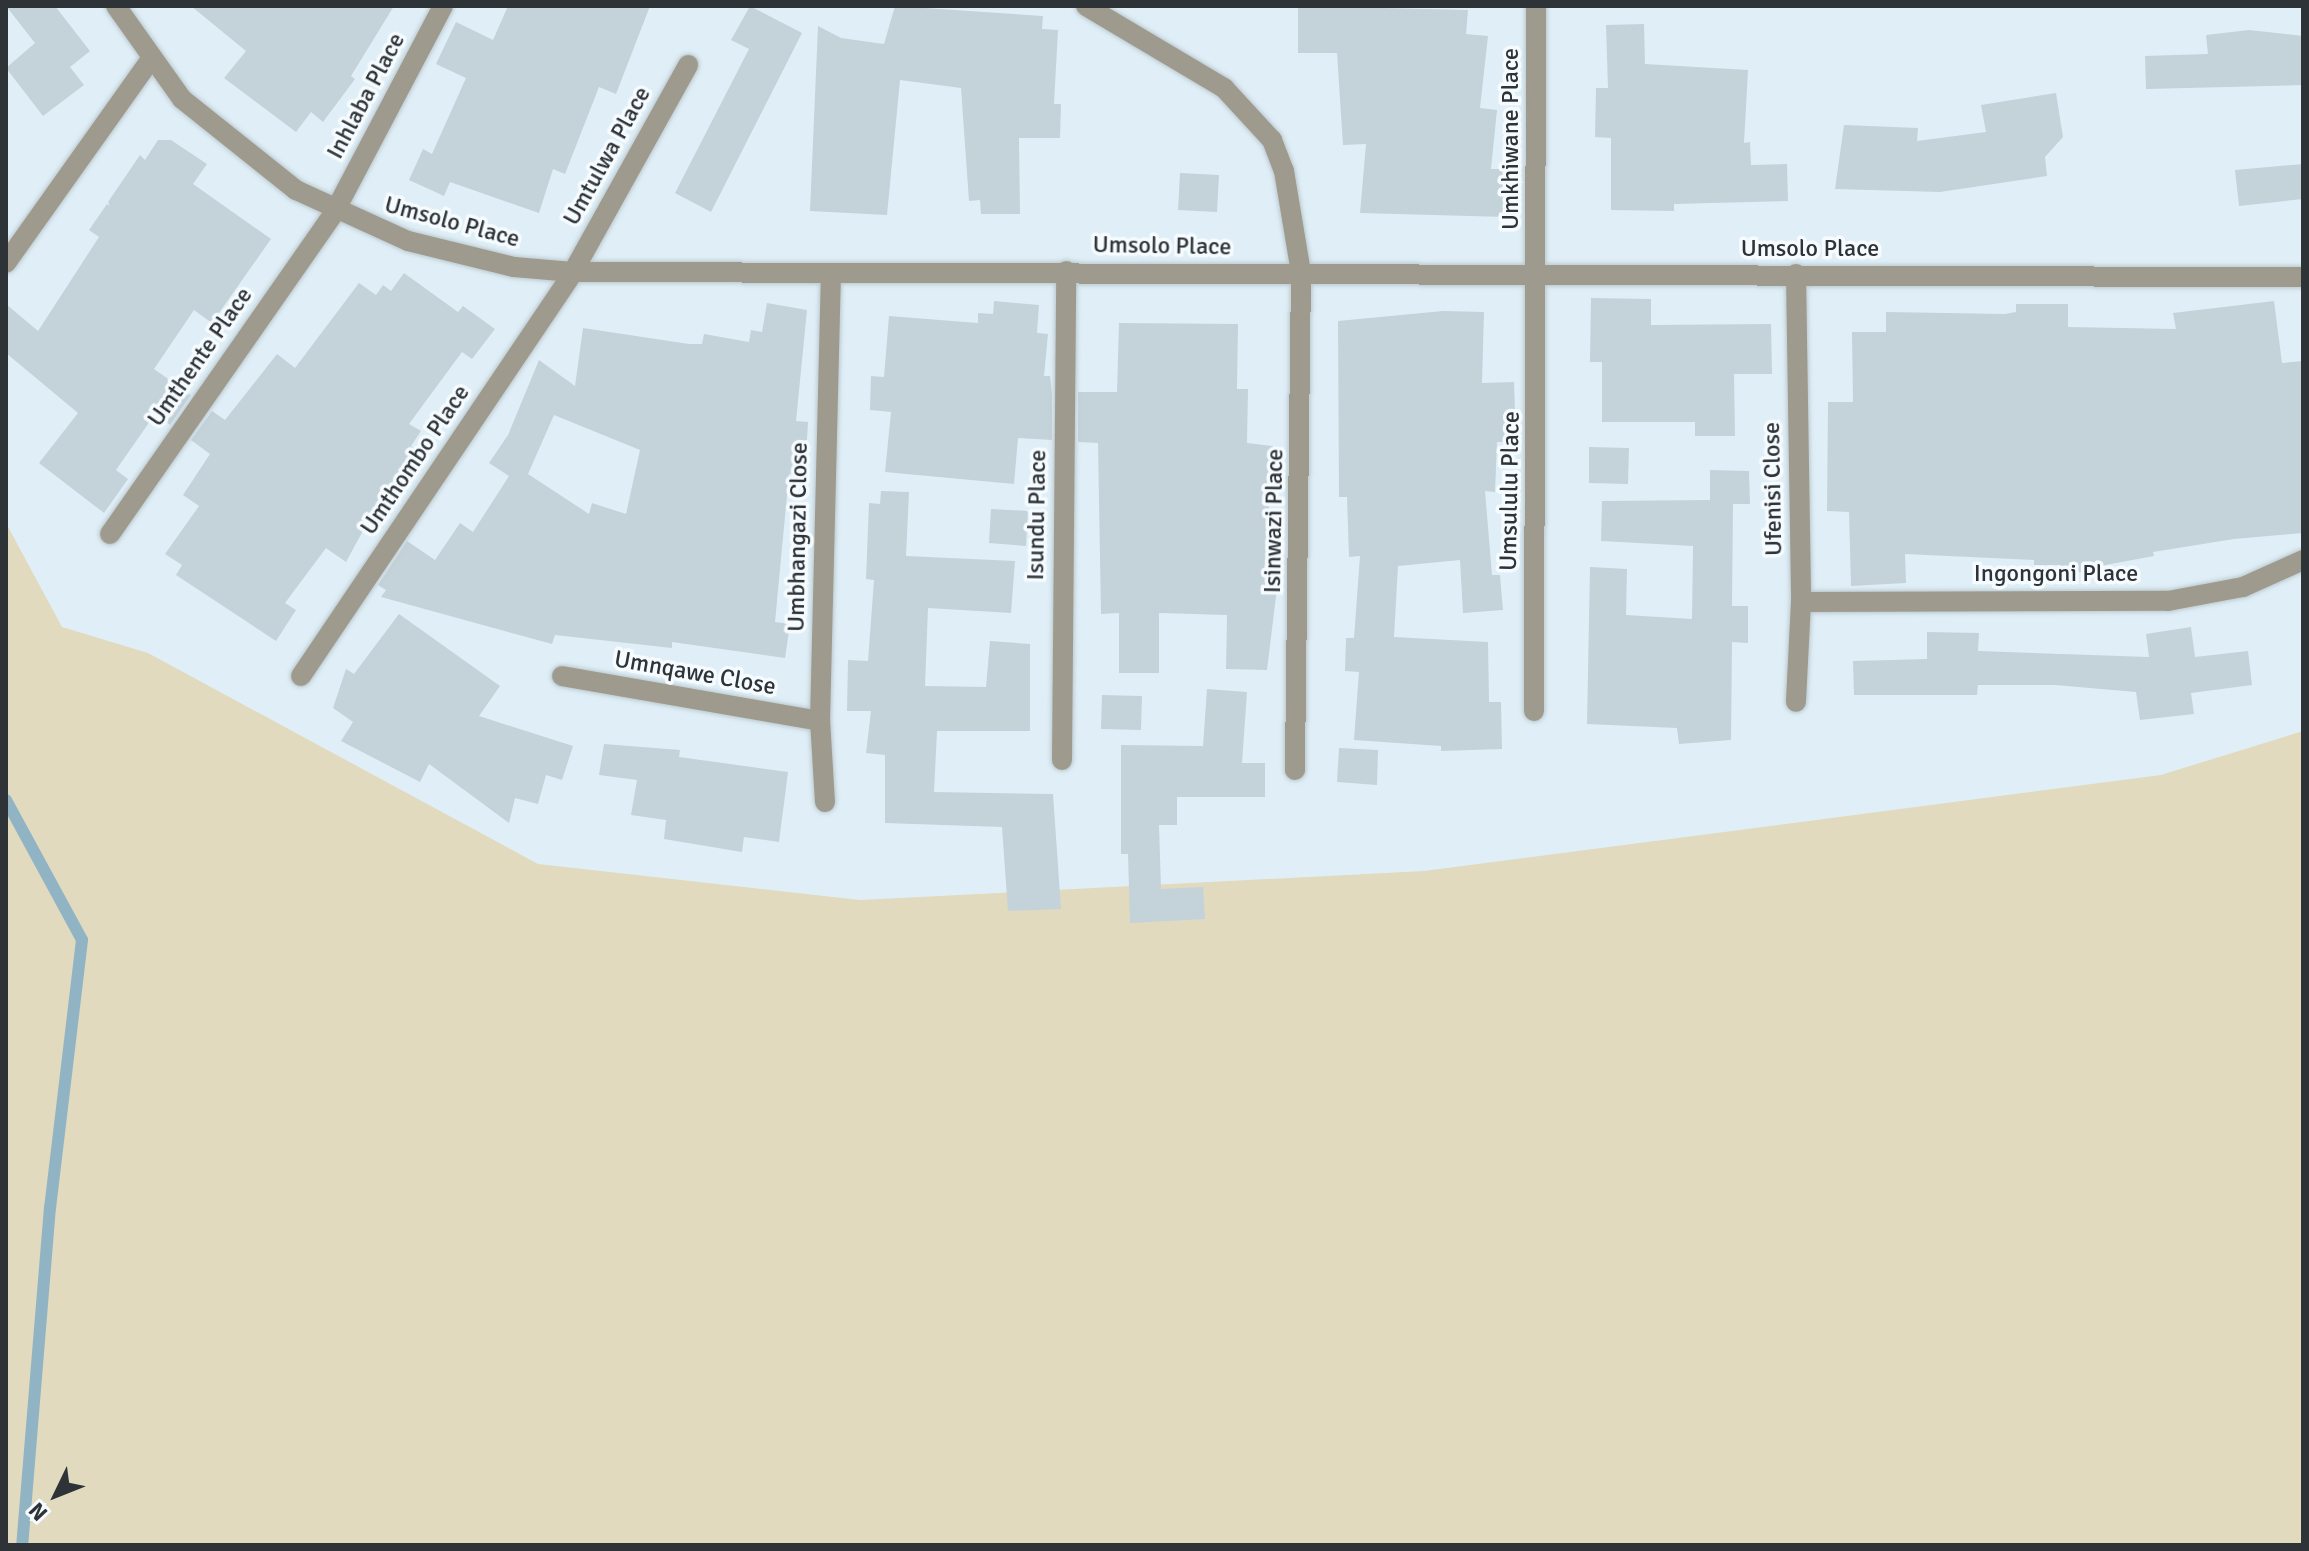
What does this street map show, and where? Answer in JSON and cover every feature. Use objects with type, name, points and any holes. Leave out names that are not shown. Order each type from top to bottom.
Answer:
[{"type":"street","name":"Umsolo Place","points":[[116,6],[151,59],[213,128],[296,190],[335,211],[459,256],[573,272],[1538,271],[2303,277]]},
{"type":"street","name":"Inhlaba Place","points":[[335,211],[443,6]]},
{"type":"street","name":"Isinwazi Place","points":[[1086,6],[1224,88],[1272,140],[1296,214],[1301,273],[1295,770]]},
{"type":"street","name":"Umkhiwane Place","points":[[1536,6],[1538,271]]},
{"type":"street","points":[[6,263],[151,59]]},
{"type":"street","name":"Umtulwa Place","points":[[573,272],[688,65]]},
{"type":"street","name":"Umthente Place","points":[[110,534],[335,211]]},
{"type":"street","name":"Isundu Place","points":[[1062,760],[1066,271]]},
{"type":"street","name":"Umsululu Place","points":[[1534,711],[1538,271]]},
{"type":"street","name":"Umthombo Place","points":[[301,676],[573,272]]},
{"type":"street","name":"Umbhangazi Close","points":[[825,802],[820,721],[831,274]]},
{"type":"street","name":"Ufenisi Close","points":[[1796,274],[1801,602],[1796,702]]},
{"type":"street","name":"Ingongoni Place","points":[[1801,602],[2168,601],[2243,587],[2303,560]]},
{"type":"street","name":"Umnqawe Close","points":[[562,676],[820,721]]},
{"type":"shaded area","points":[[6,523],[62,627],[148,653],[538,864],[860,900],[1424,871],[2161,775],[2303,731],[2303,1545],[6,1545]]},
{"type":"building","points":[[6,6],[55,6],[90,51],[70,67],[84,85],[43,116],[6,68],[35,43]]},
{"type":"building","points":[[191,6],[394,6],[351,76],[355,79],[323,122],[311,112],[296,132],[224,78],[246,51]]},
{"type":"building","points":[[508,6],[650,6],[616,94],[599,87],[565,174],[553,169],[539,213],[450,182],[444,196],[409,180],[423,149],[432,154],[466,78],[436,64],[456,22],[493,40]]},
{"type":"building","points":[[750,6],[802,33],[711,212],[675,193],[749,49],[731,40]]},
{"type":"building","points":[[895,6],[1043,16],[1042,29],[1058,30],[1054,104],[1061,104],[1060,138],[1019,138],[1020,214],[981,214],[980,200],[969,201],[961,88],[900,80],[887,215],[810,211],[818,26],[841,38],[884,44]]},
{"type":"building","points":[[1298,6],[1468,10],[1466,34],[1488,36],[1480,108],[1497,110],[1491,169],[1508,169],[1507,217],[1360,213],[1366,144],[1343,145],[1337,53],[1298,53]]},
{"type":"building","points":[[1644,24],[1645,64],[1748,70],[1744,143],[1750,142],[1751,165],[1787,164],[1788,201],[1674,204],[1674,211],[1611,210],[1611,138],[1595,137],[1596,88],[1608,88],[1606,25]]},
{"type":"building","points":[[2249,30],[2303,36],[2303,85],[2146,89],[2145,56],[2208,54],[2206,35]]},
{"type":"building","points":[[2056,93],[2063,137],[2045,157],[2047,176],[1940,192],[1835,189],[1844,125],[1918,128],[1917,141],[1986,132],[1981,105]]},
{"type":"building","points":[[158,140],[171,140],[207,164],[193,184],[271,239],[212,323],[194,310],[154,369],[191,395],[170,425],[155,414],[116,470],[128,479],[104,513],[39,463],[78,413],[6,353],[6,304],[38,331],[99,237],[89,230],[107,204],[110,206],[108,202],[140,155],[145,160]]},
{"type":"building","points":[[2303,164],[2303,199],[2239,206],[2235,170]]},
{"type":"building","points":[[1180,173],[1219,175],[1217,212],[1178,210]]},
{"type":"building","points":[[404,273],[458,312],[463,306],[495,329],[472,359],[462,352],[409,424],[421,431],[411,446],[427,458],[378,516],[372,514],[346,562],[326,548],[285,603],[296,610],[276,641],[176,575],[182,565],[165,554],[199,506],[183,495],[210,454],[191,440],[212,411],[225,420],[277,354],[295,368],[359,283],[376,295],[383,285],[391,291]]},
{"type":"building","points":[[1591,298],[1651,299],[1651,325],[1771,324],[1772,374],[1734,374],[1735,436],[1695,436],[1695,422],[1602,422],[1602,362],[1590,362]]},
{"type":"building","points":[[994,301],[1039,305],[1037,333],[1048,334],[1044,376],[1050,376],[1052,440],[1018,438],[1014,484],[885,472],[891,412],[870,410],[871,376],[884,377],[889,316],[978,323],[978,313],[993,314]]},
{"type":"building","points":[[2274,301],[2282,363],[2303,361],[2303,533],[2234,539],[2153,552],[2154,556],[2100,566],[2100,570],[2061,574],[2060,565],[2034,565],[2034,560],[1905,554],[1906,583],[1851,586],[1849,512],[1827,511],[1828,402],[1853,402],[1852,332],[1886,332],[1886,312],[2005,314],[2016,312],[2016,304],[2068,304],[2068,327],[2176,329],[2173,313]]},
{"type":"building","points":[[767,303],[807,310],[796,421],[808,422],[806,456],[801,456],[799,475],[789,474],[775,622],[790,624],[785,658],[672,642],[672,648],[555,635],[552,644],[381,597],[386,590],[378,585],[407,541],[435,560],[460,523],[473,532],[509,476],[489,463],[508,435],[539,360],[575,386],[583,328],[689,344],[702,344],[704,334],[749,342],[751,330],[762,332]],"holes":[[[554,415],[640,450],[626,514],[592,503],[589,514],[528,474]]]},
{"type":"building","points":[[1443,311],[1484,312],[1482,383],[1514,382],[1516,442],[1497,442],[1495,492],[1485,491],[1492,575],[1500,575],[1503,610],[1463,613],[1460,560],[1398,566],[1394,637],[1488,642],[1489,702],[1501,702],[1502,749],[1441,751],[1441,746],[1354,740],[1359,672],[1345,671],[1346,638],[1354,638],[1360,556],[1349,557],[1347,497],[1339,497],[1338,321]]},
{"type":"building","points":[[1119,323],[1238,324],[1237,389],[1248,389],[1247,443],[1273,446],[1264,577],[1278,580],[1267,670],[1226,669],[1227,615],[1159,613],[1159,673],[1119,673],[1119,613],[1101,614],[1098,443],[1078,442],[1078,392],[1117,392]]},
{"type":"building","points":[[1589,447],[1629,448],[1628,484],[1589,483]]},
{"type":"building","points":[[1710,470],[1749,471],[1750,504],[1733,504],[1732,606],[1748,606],[1748,643],[1732,642],[1731,740],[1679,744],[1677,728],[1587,724],[1590,567],[1627,569],[1626,615],[1692,619],[1693,546],[1601,541],[1602,501],[1710,500]]},
{"type":"building","points":[[881,491],[909,492],[906,556],[1015,561],[1011,613],[928,608],[925,686],[986,687],[990,641],[1030,644],[1030,731],[937,731],[934,792],[1053,794],[1061,909],[1008,911],[1002,827],[885,823],[885,755],[866,753],[871,711],[847,711],[848,660],[868,661],[874,580],[866,579],[869,503],[880,504]]},
{"type":"building","points":[[991,509],[1028,511],[1026,546],[989,543]]},
{"type":"building","points":[[399,614],[500,686],[479,716],[573,746],[562,780],[546,775],[538,804],[515,798],[509,823],[429,764],[420,782],[341,741],[353,722],[333,708],[346,669],[354,674]]},
{"type":"building","points":[[2191,627],[2195,657],[2248,651],[2252,685],[2191,693],[2194,714],[2140,720],[2136,692],[2055,685],[1978,685],[1977,695],[1854,695],[1853,661],[1927,659],[1927,632],[1979,633],[1978,651],[2149,657],[2146,634]]},
{"type":"building","points":[[1207,689],[1247,692],[1242,763],[1265,763],[1265,797],[1177,797],[1177,825],[1159,825],[1161,889],[1203,887],[1205,919],[1130,923],[1128,854],[1121,854],[1121,745],[1203,746]]},
{"type":"building","points":[[1102,695],[1142,696],[1141,730],[1101,729]]},
{"type":"building","points":[[604,744],[680,750],[679,757],[788,772],[779,842],[744,837],[742,852],[664,839],[666,820],[631,815],[637,780],[599,775]]},
{"type":"building","points":[[1339,748],[1378,750],[1377,785],[1337,782]]},
{"type":"waterway","points":[[6,800],[82,940],[50,1207],[22,1545]]}]
